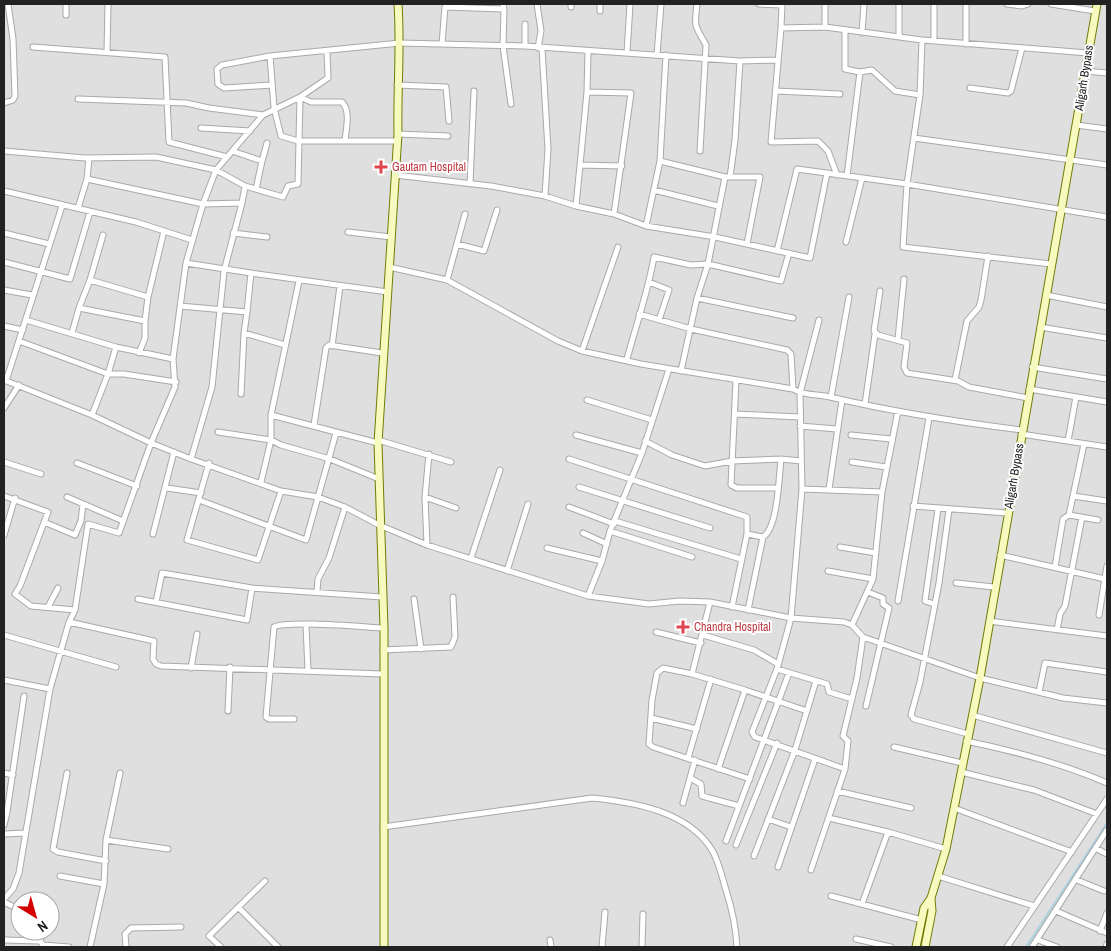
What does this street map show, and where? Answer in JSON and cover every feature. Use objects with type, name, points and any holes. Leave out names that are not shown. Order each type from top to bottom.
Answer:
[{"type":"main road","points":[[384,947],[382,674],[384,628],[383,566],[379,525],[378,442],[382,353],[388,292],[397,138],[397,85],[400,43],[398,4]]},
{"type":"main road","name":"Aligarh Bypass","points":[[925,947],[932,911],[932,898],[946,849],[980,678],[1032,367],[1096,7]]},
{"type":"main road","points":[[916,947],[924,908],[932,898]]},
{"type":"street","points":[[4,103],[13,100],[16,96],[13,39],[8,4]]},
{"type":"street","points":[[66,4],[66,15]]},
{"type":"street","points":[[107,52],[108,4]]},
{"type":"street","points":[[537,4],[548,140],[545,196]]},
{"type":"street","points":[[600,4],[600,11]]},
{"type":"street","points":[[628,54],[630,4]]},
{"type":"street","points":[[657,55],[661,4]]},
{"type":"street","points":[[697,4],[697,33],[706,45],[700,151]]},
{"type":"street","points":[[759,4],[782,4],[771,142],[818,141],[828,151],[837,175]]},
{"type":"street","points":[[825,4],[825,27]]},
{"type":"street","points":[[862,33],[864,4]]},
{"type":"street","points":[[899,4],[899,36]]},
{"type":"street","points":[[934,4],[934,41]]},
{"type":"street","points":[[966,4],[966,44]]},
{"type":"street","points":[[1007,4],[1022,6],[1028,4]]},
{"type":"street","points":[[1051,4],[1096,7]]},
{"type":"street","points":[[442,44],[445,7],[503,6],[503,46],[511,104]]},
{"type":"street","points":[[525,24],[525,46]]},
{"type":"street","points":[[781,28],[825,27],[922,40],[1088,53]]},
{"type":"street","points":[[846,31],[845,69],[860,72],[872,70],[895,91],[920,95]]},
{"type":"street","points":[[922,40],[920,95],[907,184],[902,247],[1051,264]]},
{"type":"street","points":[[272,85],[224,88],[218,84],[217,69],[222,65],[270,56],[400,43],[525,46],[540,49],[666,55],[740,61],[777,60]]},
{"type":"street","points":[[33,47],[165,57],[170,142],[227,157]]},
{"type":"street","points":[[970,88],[1008,93],[1011,91],[1022,48]]},
{"type":"street","points":[[4,900],[13,888],[19,874],[50,689],[59,652],[75,610],[88,524],[119,533],[137,486],[150,443],[176,382],[173,359],[186,263],[203,204],[216,170],[263,115],[300,97],[328,78],[327,51]]},
{"type":"street","points":[[576,206],[587,92],[588,52]]},
{"type":"street","points":[[646,226],[660,161],[666,55]]},
{"type":"street","points":[[270,56],[274,108],[281,136],[298,141],[345,141],[448,136]]},
{"type":"street","points":[[681,371],[697,298],[715,237],[718,206],[728,177],[735,140],[740,61]]},
{"type":"street","points":[[1085,71],[1107,73]]},
{"type":"street","points":[[847,176],[860,72]]},
{"type":"street","points":[[397,85],[446,88],[449,121]]},
{"type":"street","points":[[470,184],[474,91]]},
{"type":"street","points":[[776,91],[840,94]]},
{"type":"street","points":[[587,92],[631,93],[614,214]]},
{"type":"street","points":[[4,151],[89,158],[156,157],[216,170],[245,186],[282,197],[288,186],[298,184],[300,97]]},
{"type":"street","points":[[300,97],[311,102],[342,102],[345,104],[347,112],[345,141]]},
{"type":"street","points":[[78,99],[186,103],[263,115]]},
{"type":"street","points":[[1076,125],[1107,128]]},
{"type":"street","points":[[201,128],[250,131]]},
{"type":"street","points":[[914,138],[1107,165]]},
{"type":"street","points":[[256,189],[267,143]]},
{"type":"street","points":[[232,151],[262,161]]},
{"type":"street","points":[[78,208],[87,179],[89,158]]},
{"type":"street","points":[[660,161],[728,177],[760,176],[747,244]]},
{"type":"street","points":[[580,165],[622,166]]},
{"type":"street","points":[[778,251],[797,170],[907,184],[1060,211],[1107,217]]},
{"type":"street","points":[[395,175],[545,196],[576,206],[614,214],[646,226],[715,237],[810,258],[827,173]]},
{"type":"street","points":[[846,242],[862,178]]},
{"type":"street","points":[[87,179],[203,204],[242,203]]},
{"type":"street","points":[[191,459],[212,387],[224,271],[245,186]]},
{"type":"street","points":[[654,190],[718,206]]},
{"type":"street","points":[[4,191],[62,206],[78,208],[192,240]]},
{"type":"street","points":[[62,206],[5,381],[92,415],[150,443],[191,459],[261,482],[281,491],[318,497],[345,506],[379,525],[427,545],[588,596],[649,604],[680,601],[710,602],[791,618],[844,622],[852,625],[863,637],[980,678],[1063,698],[1107,703]]},
{"type":"street","points":[[457,244],[484,251],[497,210]]},
{"type":"street","points":[[4,262],[70,279],[90,212]]},
{"type":"street","points":[[447,280],[465,214]]},
{"type":"street","points":[[139,353],[145,338],[148,297],[164,231]]},
{"type":"street","points":[[348,232],[391,237]]},
{"type":"street","points":[[4,233],[49,244]]},
{"type":"street","points":[[233,234],[267,237]]},
{"type":"street","points":[[72,333],[103,235]]},
{"type":"street","points":[[582,351],[618,247]]},
{"type":"street","points":[[627,359],[638,314],[649,282],[654,257],[691,265],[708,264],[781,281],[789,253]]},
{"type":"street","points":[[954,380],[967,320],[979,307],[981,300],[988,256]]},
{"type":"street","points":[[186,263],[224,271],[388,292]]},
{"type":"street","points":[[389,267],[447,280],[558,341],[582,351],[669,369],[793,389],[800,393],[831,397],[929,418],[1107,447]]},
{"type":"street","points":[[241,394],[244,333],[251,273]]},
{"type":"street","points":[[898,339],[904,279]]},
{"type":"street","points":[[90,280],[148,297]]},
{"type":"street","points":[[261,482],[271,440],[271,415],[299,281]]},
{"type":"street","points":[[649,282],[669,290],[659,320]]},
{"type":"street","points":[[332,346],[340,286]]},
{"type":"street","points":[[4,290],[32,295]]},
{"type":"street","points":[[865,404],[880,291]]},
{"type":"street","points":[[1046,295],[1107,307]]},
{"type":"street","points":[[831,397],[848,297]]},
{"type":"street","points":[[697,298],[793,318]]},
{"type":"street","points":[[180,306],[247,312]]},
{"type":"street","points":[[79,308],[145,322]]},
{"type":"street","points":[[638,314],[691,330],[787,350],[791,354],[793,389]]},
{"type":"street","points":[[26,320],[116,347],[173,359]]},
{"type":"street","points":[[819,320],[800,393],[802,488],[791,618],[777,667],[752,732],[755,737],[777,743],[845,769]]},
{"type":"street","points":[[4,326],[23,330]]},
{"type":"street","points":[[1040,327],[1107,338]]},
{"type":"street","points":[[244,333],[285,345]]},
{"type":"street","points":[[875,334],[907,342],[904,367],[907,373],[954,380],[970,387],[1028,398]]},
{"type":"street","points":[[19,341],[108,374],[124,374],[176,382]]},
{"type":"street","points":[[314,425],[326,348],[329,345],[382,353]]},
{"type":"street","points":[[92,415],[116,347]]},
{"type":"street","points":[[1032,367],[1107,379]]},
{"type":"street","points":[[588,596],[602,561],[610,531],[625,500],[642,453],[669,369]]},
{"type":"street","points":[[736,381],[730,481],[733,487],[778,488]]},
{"type":"street","points":[[4,408],[19,385]]},
{"type":"street","points":[[1029,389],[1107,402]]},
{"type":"street","points":[[1068,441],[1076,397]]},
{"type":"street","points":[[587,400],[652,420]]},
{"type":"street","points":[[829,490],[842,400]]},
{"type":"street","points":[[852,625],[873,579],[882,492],[898,411]]},
{"type":"street","points":[[735,414],[800,417]]},
{"type":"street","points":[[271,415],[314,425],[336,433],[429,454],[451,462]]},
{"type":"street","points":[[898,601],[908,548],[912,506],[929,418]]},
{"type":"street","points":[[800,426],[837,429]]},
{"type":"street","points":[[218,432],[271,440],[378,479]]},
{"type":"street","points":[[199,500],[306,540],[330,460],[336,433]]},
{"type":"street","points":[[576,435],[642,453]]},
{"type":"street","points":[[851,435],[891,439]]},
{"type":"street","points":[[645,440],[699,465],[716,465],[732,461],[781,459],[801,461]]},
{"type":"street","points":[[1069,515],[1084,444]]},
{"type":"street","points":[[153,534],[167,488],[174,452]]},
{"type":"street","points":[[427,545],[425,497],[429,454]]},
{"type":"street","points":[[569,459],[747,517],[747,534],[732,607]]},
{"type":"street","points":[[748,610],[763,538],[772,524],[781,459]]},
{"type":"street","points":[[4,462],[41,474]]},
{"type":"street","points":[[852,462],[886,467]]},
{"type":"street","points":[[77,463],[137,486]]},
{"type":"street","points":[[209,464],[187,540],[258,560],[281,491]]},
{"type":"street","points":[[471,558],[500,470]]},
{"type":"street","points":[[579,487],[710,528]]},
{"type":"street","points":[[167,488],[201,493]]},
{"type":"street","points":[[802,488],[882,492]]},
{"type":"street","points":[[4,496],[15,498],[48,512],[16,594],[31,606],[75,610]]},
{"type":"street","points":[[1073,496],[1107,501]]},
{"type":"street","points":[[67,497],[123,521]]},
{"type":"street","points":[[425,497],[456,508]]},
{"type":"street","points":[[4,535],[15,498]]},
{"type":"street","points":[[44,522],[75,535],[81,521],[82,504]]},
{"type":"street","points":[[507,571],[528,504]]},
{"type":"street","points":[[318,591],[318,579],[330,558],[345,506]]},
{"type":"street","points":[[912,506],[1007,513]]},
{"type":"street","points":[[569,507],[614,523],[741,559]]},
{"type":"street","points":[[934,604],[925,601],[938,509]]},
{"type":"street","points":[[949,510],[943,562],[912,718],[967,737],[1030,754],[1107,783]]},
{"type":"street","points":[[1055,567],[1063,519],[1069,515],[1098,520]]},
{"type":"street","points":[[1058,630],[1082,517]]},
{"type":"street","points":[[610,531],[692,557]]},
{"type":"street","points":[[583,533],[607,544]]},
{"type":"street","points":[[747,534],[763,538]]},
{"type":"street","points":[[840,547],[876,553]]},
{"type":"street","points":[[547,548],[602,561]]},
{"type":"street","points":[[1000,555],[1105,579]]},
{"type":"street","points":[[1098,615],[1107,566]]},
{"type":"street","points":[[828,571],[873,579]]},
{"type":"street","points":[[156,602],[162,573],[252,588],[318,591],[382,597]]},
{"type":"street","points":[[956,583],[994,587]]},
{"type":"street","points":[[48,607],[58,588]]},
{"type":"street","points":[[138,599],[247,620],[252,588]]},
{"type":"street","points":[[866,706],[879,642],[889,608],[883,604],[882,597],[868,592]]},
{"type":"street","points":[[383,650],[450,647],[454,644],[456,637],[453,597]]},
{"type":"street","points":[[414,599],[421,649]]},
{"type":"street","points":[[692,674],[710,602]]},
{"type":"street","points":[[989,621],[1107,636]]},
{"type":"street","points":[[70,622],[154,642],[153,659],[156,664],[191,668],[230,667],[382,674]]},
{"type":"street","points":[[294,719],[269,719],[266,717],[268,670],[274,627],[278,625],[306,625],[384,628]]},
{"type":"street","points":[[306,625],[308,671]]},
{"type":"street","points":[[656,632],[701,643]]},
{"type":"street","points":[[191,668],[197,634]]},
{"type":"street","points":[[4,635],[116,667]]},
{"type":"street","points":[[702,635],[754,650],[777,667],[789,673],[826,684],[829,692],[852,699]]},
{"type":"street","points":[[812,870],[845,769],[848,741],[843,736],[863,637]]},
{"type":"street","points":[[1038,692],[1046,664],[1107,672]]},
{"type":"street","points":[[228,711],[230,667]]},
{"type":"street","points":[[750,779],[650,746],[652,700],[660,670],[692,674],[711,679],[807,711]]},
{"type":"street","points":[[726,840],[789,673]]},
{"type":"street","points":[[688,758],[711,679]]},
{"type":"street","points":[[4,680],[50,689]]},
{"type":"street","points":[[754,856],[794,750],[816,681]]},
{"type":"street","points":[[718,769],[745,690]]},
{"type":"street","points":[[4,824],[24,696]]},
{"type":"street","points":[[972,715],[1107,753]]},
{"type":"street","points":[[652,718],[697,729]]},
{"type":"street","points":[[736,845],[777,743]]},
{"type":"street","points":[[894,747],[962,763]]},
{"type":"street","points":[[778,867],[815,759]]},
{"type":"street","points":[[683,803],[695,760]]},
{"type":"street","points":[[961,772],[1034,790],[1098,814]]},
{"type":"street","points":[[67,773],[53,849],[58,852],[106,861]]},
{"type":"street","points":[[90,947],[104,884],[106,840],[120,773]]},
{"type":"street","points":[[4,774],[12,775]]},
{"type":"street","points":[[690,778],[702,784],[702,796],[739,806]]},
{"type":"street","points":[[837,791],[911,808]]},
{"type":"street","points":[[383,827],[592,798],[626,801],[654,809],[684,824],[703,839],[712,851],[729,899],[736,930],[737,947]]},
{"type":"street","points":[[1007,947],[1107,799]]},
{"type":"street","points":[[954,808],[1072,852]]},
{"type":"street","points":[[829,818],[888,832],[946,849]]},
{"type":"street","points":[[768,819],[792,827]]},
{"type":"street","points":[[1032,947],[1077,880],[1107,830]]},
{"type":"street","points":[[862,904],[888,832]]},
{"type":"street","points":[[4,834],[25,833]]},
{"type":"street","points":[[106,840],[168,848]]},
{"type":"street","points":[[1097,848],[1107,854]]},
{"type":"street","points":[[60,876],[104,884]]},
{"type":"street","points":[[938,876],[1034,906]]},
{"type":"street","points":[[1077,880],[1104,891]]},
{"type":"street","points":[[221,947],[208,936],[265,881]]},
{"type":"street","points":[[831,896],[922,920]]},
{"type":"street","points":[[238,907],[278,947]]},
{"type":"street","points":[[1056,911],[1107,933]]},
{"type":"street","points":[[602,947],[605,912]]},
{"type":"street","points":[[1100,931],[1107,913]]},
{"type":"street","points":[[642,947],[643,914]]},
{"type":"street","points":[[126,947],[125,934],[131,928],[181,927]]},
{"type":"street","points":[[856,938],[891,947]]},
{"type":"street","points":[[4,940],[69,947]]},
{"type":"street","points":[[550,940],[550,947]]},
{"type":"street","points":[[1038,940],[1057,947]]},
{"type":"shaded area","points":[[4,4],[1107,4],[1107,947],[4,947]]},
{"type":"waterway","points":[[1026,947],[1107,823]]},
{"type":"place","name":"Gautam Hospital","points":[[381,167]]},
{"type":"place","name":"Chandra Hospital","points":[[683,627]]}]
